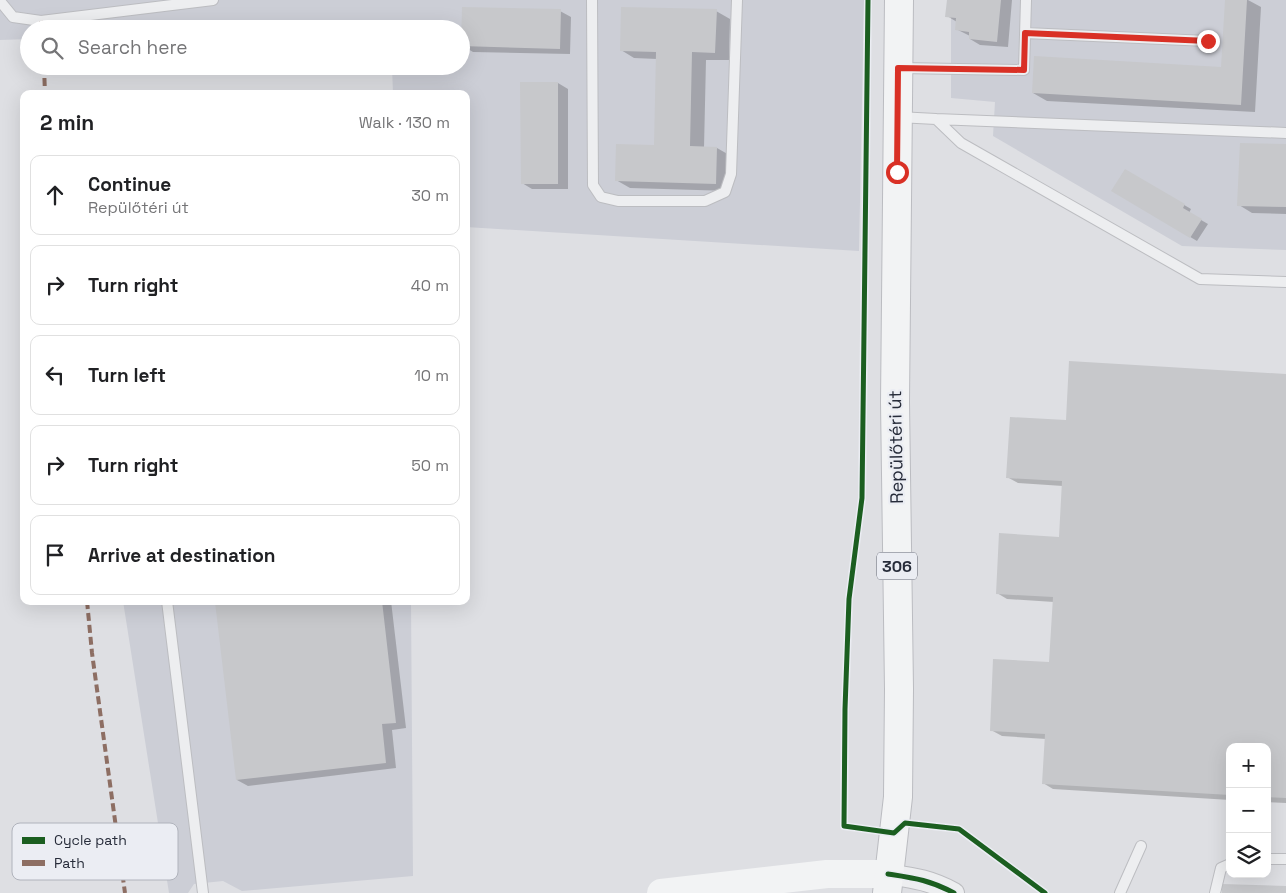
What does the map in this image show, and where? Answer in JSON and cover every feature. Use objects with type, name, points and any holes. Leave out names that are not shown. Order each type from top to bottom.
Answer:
[{"type":"main road","name":"Repülőtéri út","points":[[887,884],[898,797],[894,402],[899,0]]},
{"type":"main road","points":[[661,893],[826,874],[887,884]]},
{"type":"street","points":[[887,884],[922,879],[940,885],[954,893]]},
{"type":"lane","points":[[49,20],[213,0]]},
{"type":"lane","points":[[592,0],[593,185],[601,197],[618,201],[705,201],[725,192],[731,174],[736,0]]},
{"type":"lane","points":[[898,68],[1024,70],[1026,0]]},
{"type":"lane","points":[[0,1],[14,17],[34,20]]},
{"type":"lane","points":[[1025,33],[1208,41]]},
{"type":"lane","points":[[898,117],[1286,133]]},
{"type":"lane","points":[[936,119],[961,142],[1200,279],[1286,282]]},
{"type":"lane","points":[[167,605],[203,893]]},
{"type":"lane","points":[[1120,893],[1142,846]]},
{"type":"lane","points":[[1271,859],[1286,859]]},
{"type":"lane","points":[[1214,893],[1221,868],[1226,866]]},
{"type":"shaded area","points":[[0,0],[864,0],[859,251],[470,227],[470,90],[393,90],[392,75],[470,75],[470,20],[20,20],[20,39],[0,40]]},
{"type":"shaded area","points":[[951,0],[1286,0],[1286,250],[1182,246],[993,136],[995,102],[951,98]]},
{"type":"shaded area","points":[[124,605],[411,605],[413,876],[242,891],[223,881],[194,884],[188,893],[169,893],[167,880],[178,880],[178,823],[158,823]]},
{"type":"building","points":[[947,0],[1001,0],[997,42],[969,39],[969,32],[955,30],[956,18],[945,17]]},
{"type":"building","points":[[1225,0],[1247,0],[1241,105],[1032,93],[1034,56],[1221,67]]},
{"type":"building","points":[[462,7],[561,9],[560,49],[470,46],[470,20],[462,20]]},
{"type":"building","points":[[621,7],[717,9],[715,53],[692,52],[690,146],[717,147],[716,184],[615,181],[616,144],[654,145],[656,52],[620,51]]},
{"type":"building","points":[[520,82],[558,82],[558,184],[521,184]]},
{"type":"building","points":[[1240,143],[1286,144],[1286,207],[1237,206]]},
{"type":"building","points":[[1125,169],[1185,204],[1183,208],[1202,219],[1190,238],[1111,191]]},
{"type":"building","points":[[1069,361],[1286,374],[1286,798],[1271,797],[1271,743],[1226,743],[1226,795],[1042,784],[1045,734],[990,731],[993,659],[1049,662],[1053,597],[996,594],[999,533],[1059,537],[1062,481],[1006,478],[1010,417],[1066,420]]},
{"type":"building","points":[[215,605],[382,605],[396,723],[382,724],[386,763],[236,780]]},
{"type":"building","points":[[1222,884],[1286,886],[1286,893],[1222,893]]},
{"type":"marked path","points":[[44,75],[45,90]]},
{"type":"marked path","points":[[87,605],[92,653],[115,823]]},
{"type":"marked path","points":[[123,880],[125,893]]},
{"type":"cycle path","points":[[868,0],[862,498],[849,599],[845,709],[844,826],[894,833],[905,823],[959,829],[1045,893]]},
{"type":"cycle path","points":[[888,874],[929,882],[954,893]]},
{"type":"route","points":[[897,172],[898,68],[1024,70],[1025,33],[1208,41]]}]
